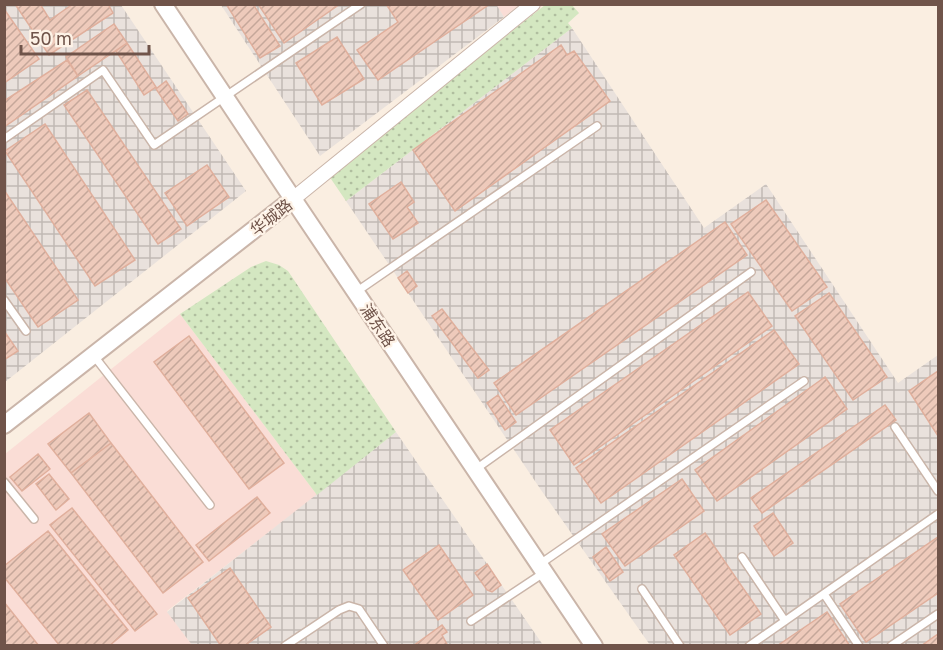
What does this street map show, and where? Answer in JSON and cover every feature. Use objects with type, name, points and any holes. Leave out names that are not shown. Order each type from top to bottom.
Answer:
[{"type":"street","name":"浦东路","points":[[164,4],[293,200],[594,645]]},
{"type":"street","name":"华城路","points":[[4,425],[293,200],[532,4]]},
{"type":"lane","points":[[4,139],[103,70],[154,145],[361,4]]},
{"type":"lane","points":[[356,292],[597,126]]},
{"type":"lane","points":[[476,469],[751,272]]},
{"type":"lane","points":[[4,300],[26,331]]},
{"type":"lane","points":[[93,355],[210,506]]},
{"type":"lane","points":[[471,621],[804,381]]},
{"type":"lane","points":[[895,427],[939,491]]},
{"type":"lane","points":[[4,482],[34,519]]},
{"type":"lane","points":[[749,645],[939,514]]},
{"type":"lane","points":[[742,557],[785,621]]},
{"type":"lane","points":[[642,589],[680,645]]},
{"type":"lane","points":[[824,594],[859,645]]},
{"type":"lane","points":[[285,645],[349,606],[358,609],[384,645]]},
{"type":"lane","points":[[891,645],[939,614]]},
{"type":"shaded area","points":[[496,4],[504,17],[320,156],[221,5]]},
{"type":"shaded area","points":[[5,5],[121,5],[246,191],[5,382]]},
{"type":"shaded area","points":[[496,5],[519,5],[504,17]]},
{"type":"shaded area","points":[[572,28],[704,228],[766,184],[898,383],[938,355],[938,645],[650,645],[541,490],[346,201]]},
{"type":"shaded area","points":[[180,314],[317,495],[167,611],[192,645],[5,646],[5,454]]},
{"type":"shaded area","points":[[396,432],[543,645],[192,645],[167,612]]},
{"type":"green space","points":[[545,5],[572,5],[579,13],[568,23],[572,28],[346,201],[329,176]]},
{"type":"green space","points":[[266,261],[288,271],[396,432],[317,495],[180,314],[251,267]]},
{"type":"building","points":[[15,4],[40,4],[50,20],[73,4],[108,4],[113,13],[49,55]]},
{"type":"building","points":[[226,4],[253,4],[280,46],[260,58]]},
{"type":"building","points":[[258,4],[340,4],[284,43]]},
{"type":"building","points":[[386,4],[486,4],[487,6],[378,80],[357,50],[398,22]]},
{"type":"building","points":[[4,9],[39,59],[4,83]]},
{"type":"building","points":[[114,24],[127,43],[78,76],[66,57]]},
{"type":"building","points":[[337,37],[364,79],[322,105],[296,63]]},
{"type":"building","points":[[127,43],[156,87],[144,95],[116,51]]},
{"type":"building","points":[[561,45],[567,55],[574,51],[610,101],[455,211],[413,150]]},
{"type":"building","points":[[67,60],[78,76],[4,127],[4,101]]},
{"type":"building","points":[[166,81],[188,114],[178,121],[156,89]]},
{"type":"building","points":[[87,90],[181,229],[158,244],[64,105]]},
{"type":"building","points":[[45,124],[135,260],[95,286],[5,151]]},
{"type":"building","points":[[207,165],[229,197],[187,226],[165,193]]},
{"type":"building","points":[[401,182],[414,202],[407,207],[418,223],[393,239],[369,204]]},
{"type":"building","points":[[4,190],[78,300],[38,327],[4,277]]},
{"type":"building","points":[[766,200],[827,287],[792,311],[731,224]]},
{"type":"building","points":[[725,222],[747,255],[516,415],[494,383]]},
{"type":"building","points":[[407,271],[417,286],[408,293],[398,278]]},
{"type":"building","points":[[748,292],[772,326],[574,465],[550,430]]},
{"type":"building","points":[[829,293],[887,377],[853,400],[795,316]]},
{"type":"building","points":[[442,309],[489,370],[478,378],[432,316]]},
{"type":"building","points":[[774,330],[799,364],[601,503],[576,468]]},
{"type":"building","points":[[4,331],[18,351],[4,360]]},
{"type":"building","points":[[189,336],[284,463],[249,489],[154,362]]},
{"type":"building","points":[[938,371],[938,436],[909,391]]},
{"type":"building","points":[[825,377],[847,409],[717,501],[695,470]]},
{"type":"building","points":[[498,395],[516,422],[505,430],[487,403]]},
{"type":"building","points":[[885,405],[896,420],[762,513],[751,498]]},
{"type":"building","points":[[89,413],[111,443],[71,473],[48,444]]},
{"type":"building","points":[[111,443],[203,562],[163,593],[71,473]]},
{"type":"building","points":[[38,454],[50,469],[22,491],[10,477]]},
{"type":"building","points":[[49,474],[69,499],[56,510],[36,484]]},
{"type":"building","points":[[682,479],[704,511],[625,566],[602,534]]},
{"type":"building","points":[[257,497],[270,513],[209,561],[196,545]]},
{"type":"building","points":[[72,508],[157,614],[135,631],[50,525]]},
{"type":"building","points":[[773,513],[793,543],[774,556],[754,526]]},
{"type":"building","points":[[48,531],[128,630],[109,646],[60,646],[4,577],[4,566]]},
{"type":"building","points":[[705,533],[761,614],[730,635],[674,555]]},
{"type":"building","points":[[938,537],[938,593],[866,642],[840,604]]},
{"type":"building","points":[[439,545],[473,595],[438,620],[403,570]]},
{"type":"building","points":[[606,547],[623,572],[610,581],[593,557]]},
{"type":"building","points":[[487,564],[501,585],[492,592],[487,590],[475,573]]},
{"type":"building","points":[[230,568],[271,627],[244,646],[221,646],[188,598]]},
{"type":"building","points":[[4,602],[39,646],[4,646]]},
{"type":"building","points":[[827,612],[850,646],[777,646]]},
{"type":"building","points":[[442,625],[447,632],[442,635],[448,646],[413,646]]},
{"type":"building","points":[[938,634],[938,646],[921,646]]}]
